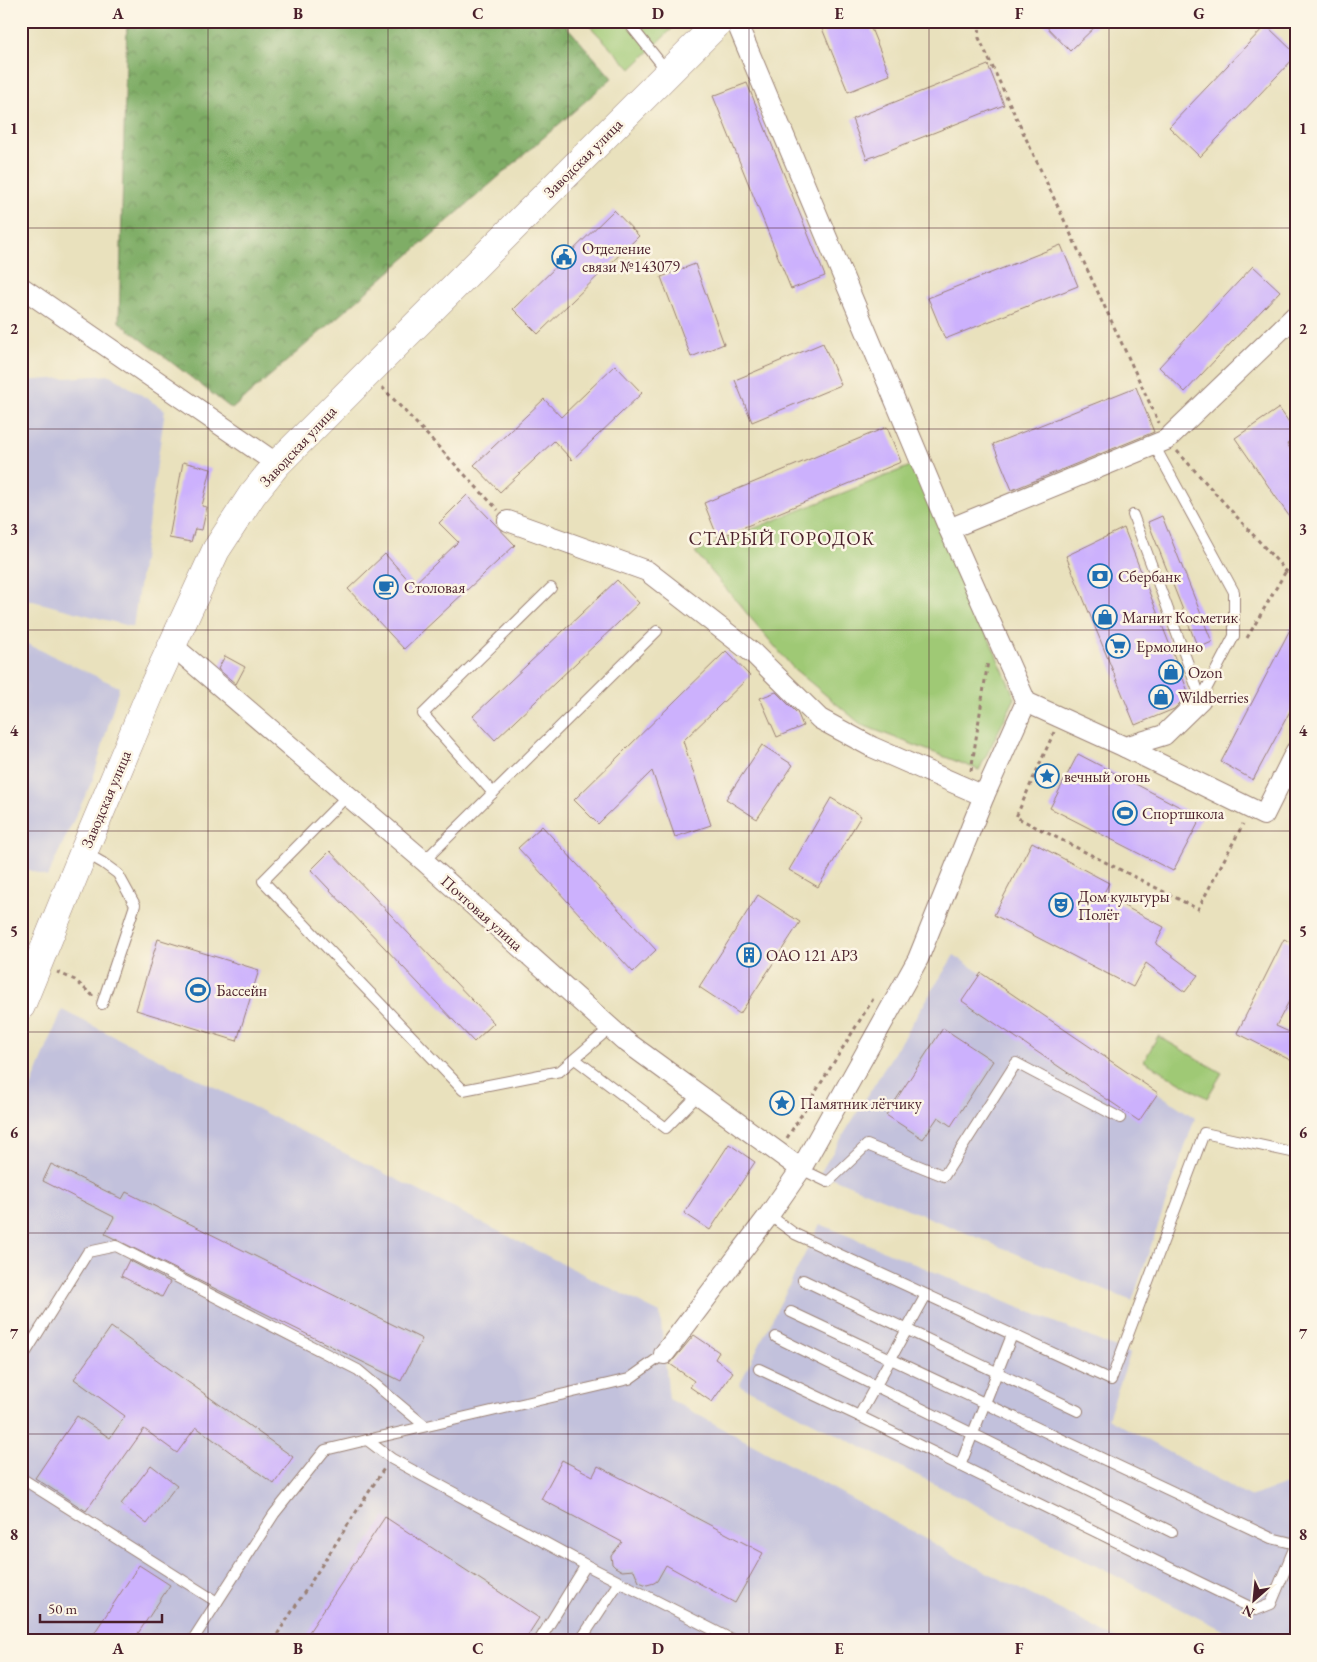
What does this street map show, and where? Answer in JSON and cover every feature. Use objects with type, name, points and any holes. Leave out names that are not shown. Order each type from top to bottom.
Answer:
[{"type":"main road","name":"Заводская улица","points":[[21,1006],[84,851],[172,645],[216,550],[252,496],[277,464],[668,72],[720,23]]},
{"type":"street","points":[[720,23],[1026,702],[1125,747],[1264,815],[1296,750]]},
{"type":"street","points":[[21,287],[277,464]]},
{"type":"street","points":[[948,529],[1160,442],[1296,315]]},
{"type":"street","points":[[508,521],[647,571],[754,654],[820,719],[872,747],[975,792]]},
{"type":"street","name":"Почтовая улица","points":[[172,645],[424,861],[624,1040],[801,1170]]},
{"type":"street","points":[[1125,747],[1164,735],[1201,699]]},
{"type":"street","points":[[664,1354],[801,1170],[918,959],[975,792],[1026,702]]},
{"type":"lane","points":[[627,21],[668,72]]},
{"type":"lane","points":[[1160,442],[1234,592],[1234,636],[1201,699]]},
{"type":"lane","points":[[1133,515],[1201,699]]},
{"type":"lane","points":[[493,793],[423,714],[551,588]]},
{"type":"lane","points":[[424,861],[657,631]]},
{"type":"lane","points":[[348,795],[263,881],[464,1090],[560,1071],[610,1028]]},
{"type":"lane","points":[[84,851],[118,874],[134,905],[102,1004]]},
{"type":"lane","points":[[575,1059],[666,1128],[698,1094]]},
{"type":"lane","points":[[801,1170],[828,1182],[868,1145],[944,1176],[1016,1063],[1120,1118]]},
{"type":"lane","points":[[769,1214],[795,1234],[1111,1380],[1204,1133],[1296,1153]]},
{"type":"lane","points":[[21,1360],[88,1252],[116,1246],[358,1370],[425,1426]]},
{"type":"lane","points":[[803,1280],[1078,1412]]},
{"type":"lane","points":[[859,1416],[926,1294]]},
{"type":"lane","points":[[759,1369],[1256,1610],[1271,1604],[1296,1544],[1271,1538],[792,1312]]},
{"type":"lane","points":[[960,1466],[1012,1335]]},
{"type":"lane","points":[[776,1337],[1172,1532]]},
{"type":"lane","points":[[192,1641],[274,1514],[324,1450],[628,1378],[664,1354]]},
{"type":"lane","points":[[367,1440],[392,1459],[586,1565],[735,1641]]},
{"type":"lane","points":[[21,1478],[217,1602]]},
{"type":"lane","points":[[540,1641],[586,1565]]},
{"type":"lane","points":[[580,1641],[619,1582]]},
{"type":"path","points":[[980,21],[979,38],[1160,442],[1286,571],[1296,575]]},
{"type":"path","points":[[368,373],[508,521]]},
{"type":"path","points":[[975,792],[972,767],[993,628]]},
{"type":"path","points":[[1061,718],[1016,817],[1198,909],[1251,809]]},
{"type":"path","points":[[38,964],[75,980],[102,1004]]},
{"type":"path","points":[[778,1153],[878,992]]},
{"type":"path","points":[[272,1641],[380,1474],[392,1459]]},
{"type":"shaded area","points":[[110,375],[165,410],[133,627],[25,599],[27,520],[21,515],[21,381]]},
{"type":"shaded area","points":[[21,641],[119,687],[93,779],[47,877],[21,867]]},
{"type":"shaded area","points":[[954,955],[1195,1118],[1132,1301],[820,1173]]},
{"type":"shaded area","points":[[62,1010],[660,1313],[669,1399],[971,1564],[1121,1641],[21,1641],[21,1112]]},
{"type":"shaded area","points":[[820,1224],[1130,1354],[1108,1418],[1249,1497],[1296,1481],[1296,1619],[1285,1641],[1244,1641],[739,1385]]},
{"type":"green space","points":[[127,21],[562,21],[612,78],[232,409],[119,322]]},
{"type":"green space","points":[[585,21],[680,21],[631,69]]},
{"type":"green space","points":[[913,465],[1015,698],[979,770],[862,725],[793,668],[695,552]]},
{"type":"green space","points":[[1158,1036],[1222,1073],[1207,1098],[1144,1061]]},
{"type":"building","points":[[819,21],[868,21],[890,75],[848,92]]},
{"type":"building","points":[[1041,21],[1101,21],[1070,51]]},
{"type":"building","points":[[1266,25],[1296,56],[1200,157],[1169,127]]},
{"type":"building","points":[[988,65],[1004,105],[867,159],[852,119]]},
{"type":"building","points":[[747,83],[825,276],[791,289],[713,96]]},
{"type":"building","points":[[614,210],[639,236],[538,334],[513,309]]},
{"type":"building","points":[[1061,245],[1078,286],[945,339],[928,298]]},
{"type":"building","points":[[695,264],[724,344],[691,357],[661,277]]},
{"type":"building","points":[[1253,266],[1280,291],[1185,392],[1159,367]]},
{"type":"building","points":[[823,343],[841,385],[752,422],[735,380]]},
{"type":"building","points":[[615,365],[642,393],[572,460],[554,441],[500,492],[474,465],[544,399],[561,417]]},
{"type":"building","points":[[1136,387],[1154,432],[1012,490],[993,444]]},
{"type":"building","points":[[1279,408],[1296,432],[1296,438],[1287,444],[1296,457],[1296,526],[1235,438]]},
{"type":"building","points":[[887,427],[901,462],[718,538],[704,503]]},
{"type":"building","points":[[183,462],[211,469],[202,506],[207,507],[202,530],[195,529],[191,542],[169,538]]},
{"type":"building","points":[[467,495],[515,545],[404,649],[348,589],[385,554],[413,585],[458,542],[439,523]]},
{"type":"building","points":[[1162,516],[1212,642],[1198,648],[1148,522]]},
{"type":"building","points":[[1124,528],[1189,694],[1174,709],[1135,725],[1066,556]]},
{"type":"building","points":[[617,580],[639,603],[495,740],[473,716]]},
{"type":"building","points":[[1296,618],[1296,700],[1253,780],[1221,762]]},
{"type":"building","points":[[726,651],[750,676],[683,741],[711,825],[675,837],[652,771],[598,824],[574,800]]},
{"type":"building","points":[[225,656],[245,667],[236,684],[218,669]]},
{"type":"building","points":[[776,692],[798,714],[803,726],[777,737],[760,698]]},
{"type":"building","points":[[762,745],[793,765],[757,819],[726,799]]},
{"type":"building","name":"Спортшкола","points":[[1078,754],[1201,818],[1173,871],[1050,808]]},
{"type":"building","points":[[831,798],[861,816],[818,887],[789,870]]},
{"type":"building","points":[[542,826],[656,950],[633,972],[518,848]]},
{"type":"building","name":"Дом культуры Полёт","points":[[1032,842],[1109,883],[1103,895],[1164,927],[1156,944],[1198,975],[1185,992],[1146,963],[1133,987],[994,915]]},
{"type":"building","points":[[330,851],[494,1023],[474,1042],[311,870]]},
{"type":"building","name":"OAO 121 АРЗ","points":[[758,895],[800,922],[740,1014],[699,987]]},
{"type":"building","name":"Бассейн","points":[[158,939],[259,970],[237,1041],[136,1010]]},
{"type":"building","points":[[1284,939],[1296,945],[1296,988],[1276,1026],[1296,1035],[1296,1063],[1237,1033]]},
{"type":"building","points":[[981,973],[1158,1093],[1139,1121],[962,1001]]},
{"type":"building","points":[[943,1028],[993,1061],[951,1126],[938,1117],[923,1139],[886,1115]]},
{"type":"building","points":[[729,1144],[755,1162],[710,1230],[684,1213]]},
{"type":"building","points":[[51,1164],[122,1199],[126,1192],[422,1339],[401,1381],[105,1234],[114,1217],[43,1181]]},
{"type":"building","points":[[129,1260],[170,1282],[162,1297],[121,1276]]},
{"type":"building","points":[[111,1327],[293,1457],[274,1484],[196,1427],[177,1453],[144,1429],[86,1511],[35,1478],[77,1416],[110,1438],[125,1416],[74,1379]]},
{"type":"building","points":[[694,1335],[719,1352],[715,1359],[733,1372],[712,1402],[690,1387],[694,1381],[670,1364]]},
{"type":"building","points":[[562,1460],[593,1476],[598,1466],[763,1553],[735,1603],[666,1565],[657,1581],[647,1585],[639,1582],[634,1570],[622,1571],[615,1567],[612,1564],[611,1556],[622,1542],[541,1499]]},
{"type":"building","points":[[151,1465],[177,1485],[147,1524],[121,1504]]},
{"type":"building","points":[[385,1517],[539,1618],[524,1641],[303,1641]]},
{"type":"building","points":[[139,1565],[170,1585],[133,1641],[89,1641]]},
{"type":"place","name":"Отделение связи №143079","points":[[564,257]]},
{"type":"place","name":"Сбербанк","points":[[1100,576]]},
{"type":"place","name":"Столовая","points":[[386,587]]},
{"type":"place","name":"Магнит Косметик","points":[[1105,617]]},
{"type":"place","name":"Ермолино","points":[[1118,646]]},
{"type":"place","name":"Ozon","points":[[1171,672]]},
{"type":"place","name":"Wildberries","points":[[1161,697]]},
{"type":"place","name":"вечный огонь","points":[[1047,776]]},
{"type":"place","name":"Спортшкола","points":[[1125,813]]},
{"type":"place","name":"Дом культуры Полёт","points":[[1061,905]]},
{"type":"place","name":"OAO 121 АРЗ","points":[[749,955]]},
{"type":"place","name":"Бассейн","points":[[198,990]]},
{"type":"place","name":"Памятник лётчику","points":[[782,1103]]},
{"type":"district","name":"СТАРЫЙ ГОРОДОК","points":[[782,538]]}]
